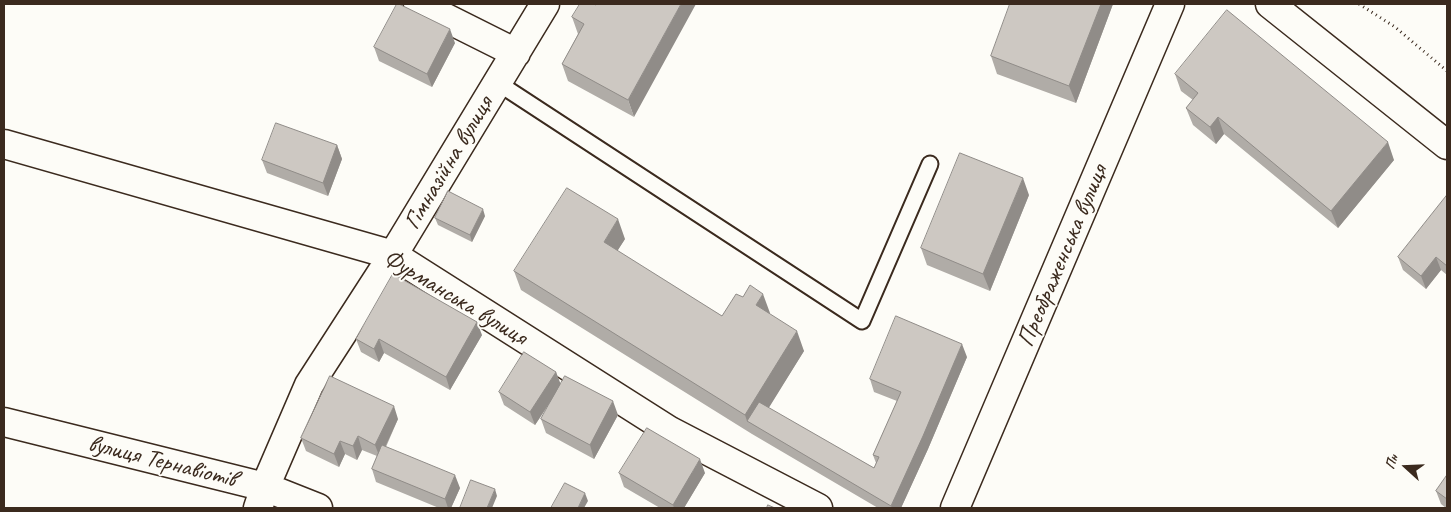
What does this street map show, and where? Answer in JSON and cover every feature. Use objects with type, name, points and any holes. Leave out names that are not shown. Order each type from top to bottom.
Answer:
[{"type":"street","points":[[418,4],[516,52]]},
{"type":"street","name":"Гімназійна вулиця","points":[[261,498],[308,385],[393,254],[546,4]]},
{"type":"street","name":"Преображенська вулиця","points":[[955,508],[1170,4]]},
{"type":"street","points":[[1270,4],[1447,144]]},
{"type":"street","name":"Фурманська вулиця","points":[[4,144],[393,254],[670,431],[818,508]]},
{"type":"street","name":"вулиця Тернавіотів","points":[[4,422],[261,498],[318,508]]},
{"type":"lane","points":[[498,83],[862,320],[930,164]]},
{"type":"path","points":[[1359,4],[1395,27],[1447,71]]},
{"type":"building","points":[[397,4],[450,29],[427,74],[374,47]]},
{"type":"building","points":[[580,4],[681,4],[628,100],[562,64],[584,24],[572,17]]},
{"type":"building","points":[[1010,4],[1101,4],[1069,86],[991,56]]},
{"type":"building","points":[[1227,10],[1388,142],[1331,211],[1218,117],[1210,127],[1186,108],[1198,93],[1175,74]]},
{"type":"building","points":[[276,123],[337,145],[323,183],[262,160]]},
{"type":"building","points":[[960,153],[1023,178],[983,274],[921,248]]},
{"type":"building","points":[[567,188],[618,219],[604,242],[722,316],[736,294],[743,297],[750,285],[763,294],[756,305],[797,331],[745,415],[514,271]]},
{"type":"building","points":[[448,191],[483,209],[470,235],[435,218]]},
{"type":"building","points":[[1447,195],[1447,266],[1436,257],[1421,276],[1398,257]]},
{"type":"building","points":[[393,274],[477,322],[446,377],[379,339],[374,349],[356,339]]},
{"type":"building","points":[[896,316],[962,344],[891,506],[747,421],[759,402],[874,468],[879,457],[873,455],[901,392],[870,379]]},
{"type":"building","points":[[524,352],[556,372],[530,412],[499,392]]},
{"type":"building","points":[[330,376],[394,406],[375,445],[358,436],[353,446],[340,441],[334,454],[301,438]]},
{"type":"building","points":[[565,376],[613,401],[590,445],[541,419]]},
{"type":"building","points":[[647,428],[700,459],[673,505],[619,473]]},
{"type":"building","points":[[382,445],[455,475],[445,499],[372,469]]},
{"type":"building","points":[[1447,475],[1447,499],[1436,491]]},
{"type":"building","points":[[471,480],[495,489],[487,508],[460,508]]},
{"type":"building","points":[[565,483],[585,493],[578,508],[551,508]]}]
